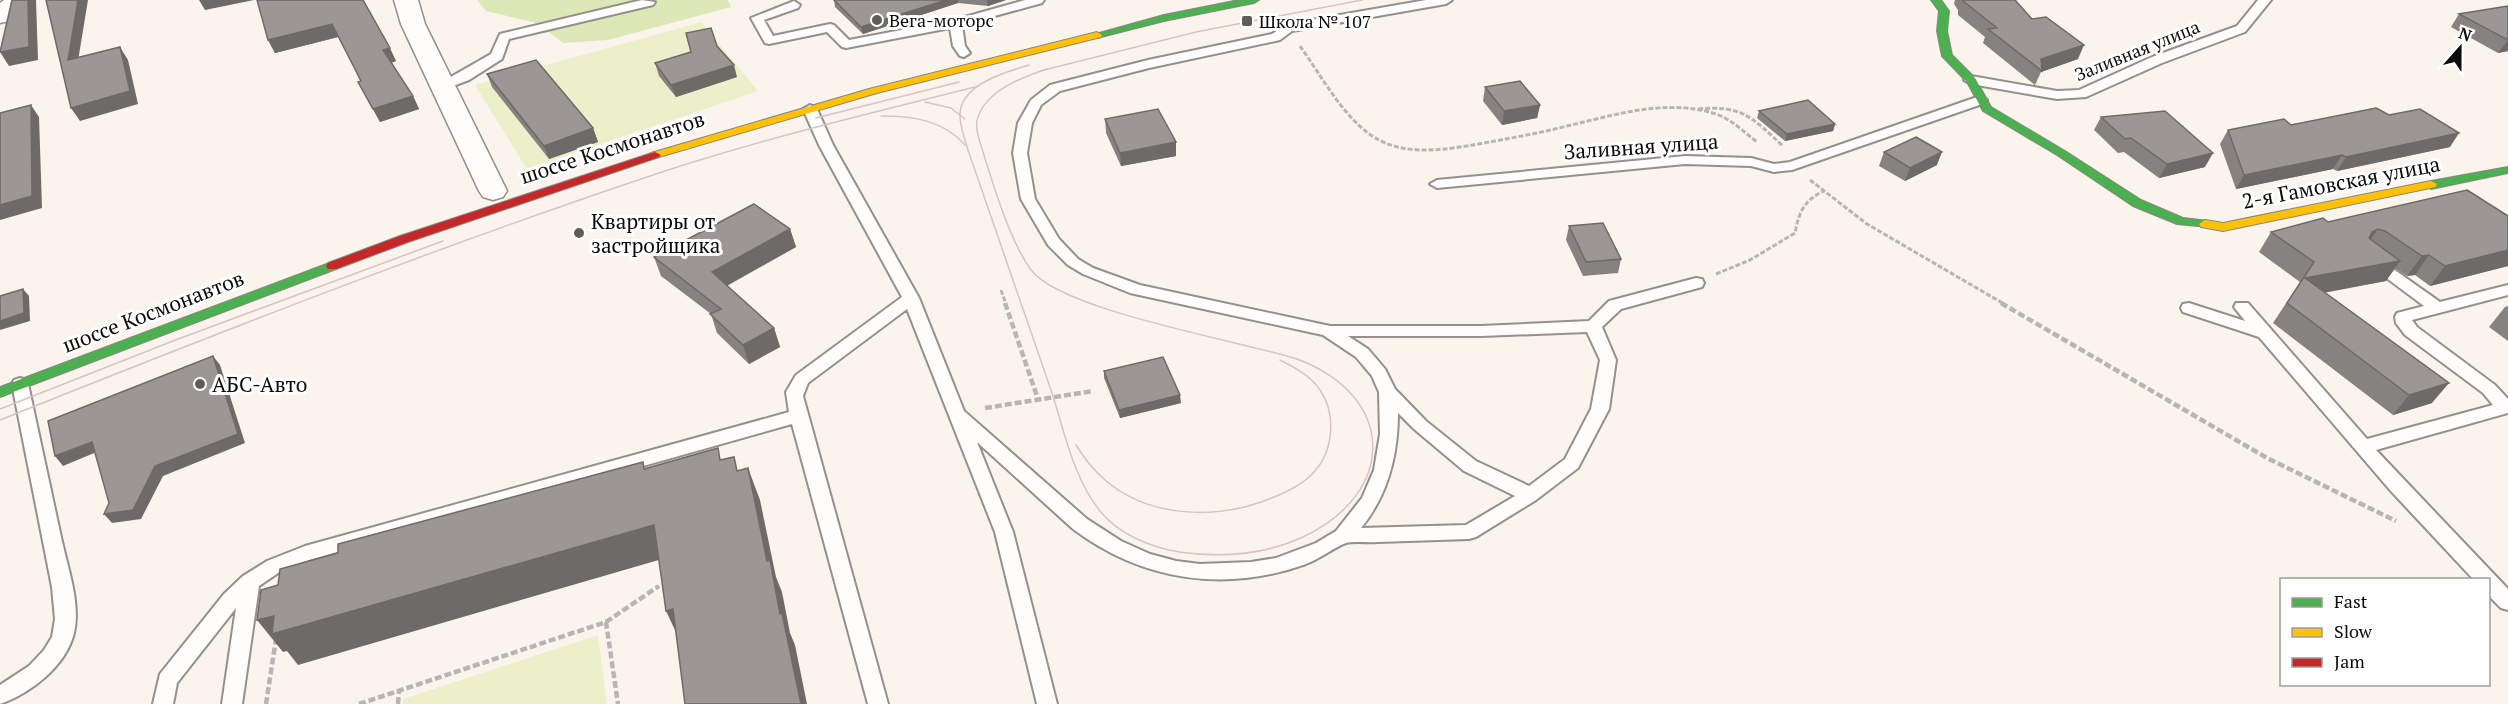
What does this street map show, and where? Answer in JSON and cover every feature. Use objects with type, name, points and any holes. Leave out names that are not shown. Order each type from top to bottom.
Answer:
[{"type":"main road","points":[[969,52],[1206,0]]},
{"type":"main road","name":"шоссе Космонавтов","points":[[0,392],[393,243],[685,144],[873,91],[1098,34],[1254,0]]},
{"type":"main road","points":[[1936,0],[1944,10],[1942,31],[1947,56],[1971,80],[1980,100]]},
{"type":"main road","points":[[848,84],[900,70]]},
{"type":"main road","name":"2-я Гамовская улица","points":[[1980,100],[1987,109],[2061,153],[2137,203],[2181,221],[2223,227],[2508,170]]},
{"type":"main road","name":"шоссе Космонавтов","points":[[0,377],[55,356]]},
{"type":"street","points":[[406,0],[413,24],[493,191]]},
{"type":"lane","points":[[794,5],[757,18],[769,40],[830,28],[846,44],[955,23],[1038,0]]},
{"type":"lane","points":[[1446,0],[1288,28],[1276,37],[1148,64],[1055,88],[1036,103],[1025,123],[1020,153],[1028,199],[1033,211],[1053,242],[1073,262],[1112,282],[1166,297],[1328,331],[1481,330],[1593,326],[1615,305],[1696,283]]},
{"type":"lane","name":"Заливная улица","points":[[1971,80],[2057,95],[2081,94],[2157,60],[2241,28],[2265,0]]},
{"type":"lane","points":[[442,86],[464,77],[497,56],[504,37],[649,2]]},
{"type":"lane","points":[[955,23],[959,46],[969,52]]},
{"type":"lane","name":"Заливная улица","points":[[1437,184],[1685,160],[1751,162],[1774,168],[1792,166],[1980,100]]},
{"type":"lane","points":[[810,109],[826,145],[911,298],[1004,532],[1047,704]]},
{"type":"lane","points":[[2365,256],[2436,307]]},
{"type":"lane","points":[[2363,447],[2502,409],[2500,400],[2489,389],[2411,331],[2404,323],[2403,317],[2508,290]]},
{"type":"lane","points":[[878,704],[794,398],[795,388],[801,379],[911,298]]},
{"type":"lane","points":[[2242,307],[2396,485],[2484,578]]},
{"type":"lane","points":[[2189,308],[2264,333]]},
{"type":"lane","points":[[1343,536],[1469,532],[1530,495],[1572,463],[1600,410],[1608,360],[1593,326]]},
{"type":"lane","points":[[1328,331],[1362,352],[1379,373],[1388,392],[1420,425],[1470,466],[1530,495]]},
{"type":"lane","points":[[0,695],[34,673],[50,658],[62,638],[65,615],[62,587],[20,384]]},
{"type":"lane","points":[[955,412],[1080,524],[1100,539],[1155,564],[1181,570],[1209,572],[1271,567],[1305,558],[1343,536],[1358,520],[1384,474],[1390,421],[1388,392]]},
{"type":"lane","points":[[163,704],[167,680],[231,600],[250,582],[274,566],[305,554],[799,416]]},
{"type":"lane","points":[[232,704],[250,582]]},
{"type":"lane","points":[[2490,584],[2508,602]]},
{"type":"path","points":[[1288,28],[1358,124],[1377,139],[1395,147],[1414,150],[1451,148],[1546,132],[1627,112],[1679,106],[1718,115]]},
{"type":"path","points":[[1693,109],[1723,107],[1751,117],[1783,147],[1792,166],[1867,224],[2267,458],[2402,524]]},
{"type":"path","points":[[1696,283],[1750,260],[1795,233],[1799,213],[1808,197],[1824,191]]},
{"type":"path","points":[[1001,290],[1038,399]]},
{"type":"path","points":[[955,412],[1093,391]]},
{"type":"path","points":[[359,704],[606,622],[659,585]]},
{"type":"path","points":[[606,622],[618,704]]},
{"type":"path","points":[[266,704],[278,627]]},
{"type":"path","points":[[398,704],[399,691]]},
{"type":"green space","points":[[477,0],[728,0],[731,7],[608,40],[563,43],[537,23],[486,11]]},
{"type":"green space","points":[[701,22],[758,91],[527,169],[475,85]]},
{"type":"green space","points":[[598,635],[607,704],[403,704],[403,699]]},
{"type":"building","points":[[12,0],[28,0],[29,47],[0,52]]},
{"type":"building","points":[[46,0],[78,0],[68,60],[120,47],[130,91],[71,108]]},
{"type":"building","points":[[257,0],[363,0],[390,48],[383,50],[413,96],[373,109],[332,24],[268,40]]},
{"type":"building","points":[[834,0],[946,0],[861,27]]},
{"type":"building","points":[[1963,0],[2015,0],[2032,19],[2046,17],[2084,45],[2041,59],[2042,71],[1988,29],[1997,28]]},
{"type":"building","points":[[2508,6],[2508,40],[2459,14]]},
{"type":"building","points":[[711,28],[717,46],[734,65],[671,85],[655,63],[691,52],[686,33]]},
{"type":"building","points":[[536,60],[593,128],[544,146],[487,74]]},
{"type":"building","points":[[1520,81],[1540,105],[1504,111],[1485,87]]},
{"type":"building","points":[[1808,100],[1835,124],[1787,134],[1759,111]]},
{"type":"building","points":[[31,105],[32,196],[0,205],[0,113]]},
{"type":"building","points":[[2376,108],[2389,115],[2420,109],[2459,133],[2346,157],[2342,155],[2244,175],[2228,130],[2284,119],[2291,125]]},
{"type":"building","points":[[1158,109],[1176,142],[1120,153],[1105,119]]},
{"type":"building","points":[[2165,111],[2213,153],[2167,164],[2131,138],[2125,139],[2101,117]]},
{"type":"building","points":[[1916,137],[1942,152],[1910,168],[1884,152]]},
{"type":"building","points":[[2467,190],[2508,216],[2508,250],[2445,266],[2429,255],[2422,256],[2385,231],[2378,229],[2372,232],[2369,238],[2400,261],[2305,278],[2449,383],[2409,395],[2287,303],[2314,262],[2271,232],[2323,218],[2328,222]]},
{"type":"building","points":[[754,204],[790,229],[712,272],[774,328],[743,345],[710,314],[721,309],[654,257]]},
{"type":"building","points":[[1603,223],[1621,259],[1586,262],[1569,226]]},
{"type":"building","points":[[23,289],[24,313],[0,321],[0,296]]},
{"type":"building","points":[[213,356],[238,434],[155,466],[133,510],[104,514],[109,503],[92,442],[55,456],[48,421]]},
{"type":"building","points":[[1163,357],[1180,395],[1119,410],[1104,371]]},
{"type":"building","points":[[718,448],[720,460],[734,457],[737,471],[748,468],[767,561],[770,560],[801,704],[685,704],[673,609],[666,611],[654,525],[272,634],[274,616],[257,620],[261,590],[278,585],[280,569],[338,553],[338,544],[643,462],[644,469]]},
{"type":"tram line","points":[[1044,70],[1196,32],[1362,0]]},
{"type":"tram line","points":[[978,86],[998,76],[1029,65]]},
{"type":"tram line","points":[[960,115],[962,132],[1051,390],[1070,453],[1083,484],[1100,511],[1125,533],[1157,547],[1179,552],[1211,555],[1242,554],[1273,548],[1303,537],[1334,518],[1356,495],[1369,471],[1373,445],[1367,420],[1353,396],[1330,375],[1297,359],[1155,323],[1078,299],[1049,285],[1031,270],[1016,244],[1003,213],[979,139],[977,121],[989,99],[997,92],[1027,76],[1044,70]]},
{"type":"tram line","points":[[1040,71],[1044,70]]},
{"type":"tram line","points":[[816,118],[959,82]]},
{"type":"tram line","points":[[0,420],[332,290],[583,199],[745,147],[978,86]]},
{"type":"tram line","points":[[960,115],[968,94],[978,86]]},
{"type":"tram line","points":[[925,102],[951,108],[960,115]]},
{"type":"tram line","points":[[960,115],[965,119]]},
{"type":"tram line","points":[[881,116],[927,121],[947,130],[965,145]]},
{"type":"tram line","points":[[0,409],[178,339],[443,241]]},
{"type":"tram line","points":[[1076,445],[1089,464],[1105,480],[1123,493],[1163,508],[1184,512],[1228,510],[1275,497],[1311,476],[1326,452],[1331,431],[1329,409],[1320,390],[1307,376],[1280,360]]},
{"type":"traffic: fast","points":[[1097,35],[1164,18],[1254,0]]},
{"type":"traffic: fast","points":[[1936,0],[1944,11],[1942,31],[1947,56],[1971,80],[1987,109],[2061,153],[2137,203],[2181,221],[2205,224]]},
{"type":"traffic: fast","points":[[2431,185],[2508,170]]},
{"type":"traffic: fast","points":[[0,392],[332,266]]},
{"type":"traffic: slow","points":[[655,155],[873,91],[1097,35]]},
{"type":"traffic: slow","points":[[2205,224],[2223,227],[2431,185]]},
{"type":"traffic: jam","points":[[332,266],[404,239],[655,155]]},
{"type":"place","name":"Вега-моторс","points":[[877,20]]},
{"type":"place","name":"Школа № 107","points":[[1247,21]]},
{"type":"place","name":"Квартиры от застройщика","points":[[579,233]]},
{"type":"place","name":"АБС-Авто","points":[[200,384]]}]
